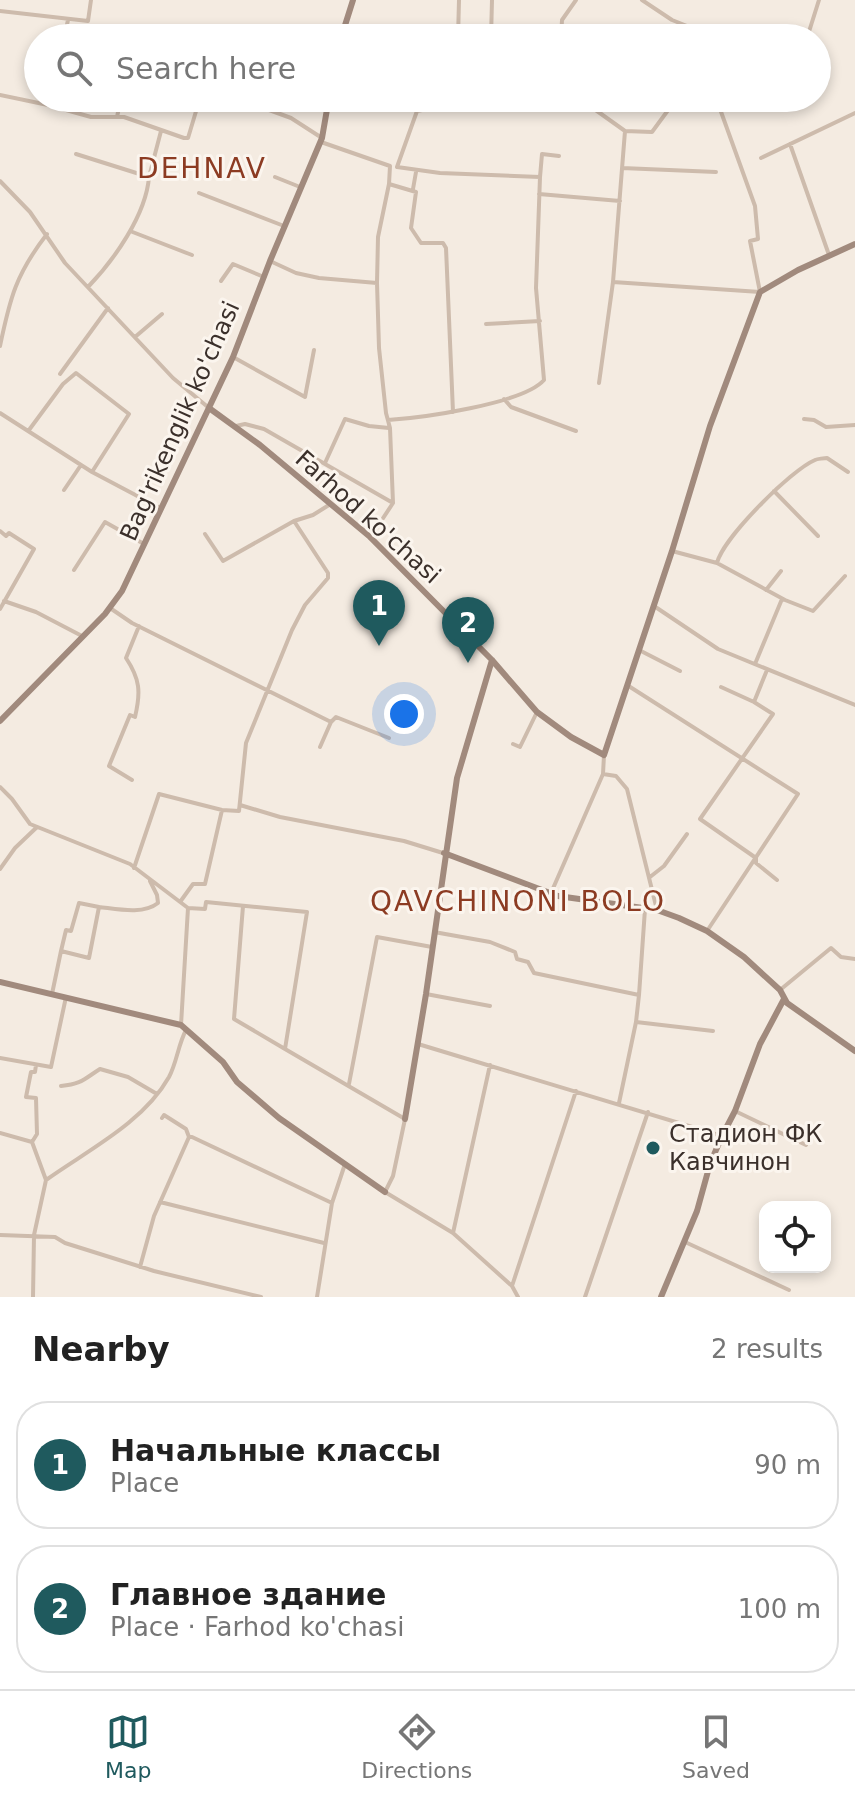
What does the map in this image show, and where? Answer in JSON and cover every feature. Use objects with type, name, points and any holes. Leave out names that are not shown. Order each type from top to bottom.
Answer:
[{"type":"street","points":[[0,11],[88,21],[91,0]]},
{"type":"street","points":[[345,24],[353,0]]},
{"type":"street","points":[[458,24],[459,0]]},
{"type":"street","points":[[491,24],[492,0]]},
{"type":"street","points":[[562,24],[576,0]]},
{"type":"street","points":[[642,0],[682,24]]},
{"type":"street","points":[[651,6],[655,0]]},
{"type":"street","points":[[811,24],[819,0]]},
{"type":"street","points":[[67,24],[68,20]]},
{"type":"street","points":[[0,95],[24,100]]},
{"type":"street","points":[[73,112],[91,117],[124,117],[188,138],[196,112]]},
{"type":"street","points":[[117,117],[118,112]]},
{"type":"street","points":[[275,112],[291,118],[321,140],[390,166],[416,171],[540,177]]},
{"type":"street","name":"Bag'rikenglik ko'chasi","points":[[0,721],[83,637],[122,591],[233,357],[321,140],[326,112]]},
{"type":"street","points":[[397,167],[417,112]]},
{"type":"street","points":[[598,112],[625,131],[652,132],[667,112]]},
{"type":"street","points":[[551,893],[603,774],[604,755],[710,426],[760,292],[750,241],[758,239],[755,206],[721,112]]},
{"type":"street","points":[[761,158],[855,113]]},
{"type":"street","points":[[88,287],[120,251],[130,231],[161,131]]},
{"type":"street","points":[[599,383],[613,282],[625,131]]},
{"type":"street","points":[[790,144],[829,255]]},
{"type":"street","points":[[76,154],[149,177]]},
{"type":"street","points":[[388,420],[453,412],[504,399],[535,388],[544,380],[536,288],[540,177],[542,154],[559,156]]},
{"type":"street","points":[[370,538],[393,503],[390,428],[379,348],[377,283],[378,237],[390,166]]},
{"type":"street","points":[[622,168],[716,172]]},
{"type":"street","points":[[416,171],[411,231],[421,243],[443,243],[446,248],[453,412]]},
{"type":"street","points":[[275,177],[300,187]]},
{"type":"street","points":[[0,181],[47,234],[65,263],[173,378],[209,408]]},
{"type":"street","points":[[389,184],[413,189]]},
{"type":"street","points":[[199,193],[284,226]]},
{"type":"street","points":[[539,194],[620,201]]},
{"type":"street","points":[[130,231],[192,255]]},
{"type":"street","points":[[0,346],[14,286],[30,256],[47,234]]},
{"type":"street","points":[[613,282],[760,292],[855,244]]},
{"type":"street","points":[[270,261],[296,273],[319,278],[377,283]]},
{"type":"street","points":[[221,281],[233,264],[264,277]]},
{"type":"street","points":[[60,374],[108,308]]},
{"type":"street","points":[[135,337],[162,314]]},
{"type":"street","points":[[486,324],[540,321]]},
{"type":"street","points":[[233,357],[305,397],[314,350]]},
{"type":"street","points":[[29,430],[63,384],[76,373],[129,414],[92,472]]},
{"type":"street","points":[[504,399],[511,407],[576,431]]},
{"type":"street","name":"Farhod ko'chasi","points":[[209,408],[260,445],[370,538],[492,660],[537,712],[571,737],[604,755]]},
{"type":"street","points":[[0,413],[92,472],[160,508]]},
{"type":"street","points":[[325,463],[345,419],[390,428]]},
{"type":"street","points":[[804,419],[814,420],[826,427],[855,425]]},
{"type":"street","points":[[234,426],[245,424],[264,429],[393,503]]},
{"type":"street","points":[[717,563],[720,553],[774,491],[815,460],[827,458],[848,472]]},
{"type":"street","points":[[64,490],[81,465]]},
{"type":"street","points":[[774,491],[818,536]]},
{"type":"street","points":[[205,534],[223,561],[329,505]]},
{"type":"street","points":[[134,868],[159,794],[222,810],[239,811],[246,743],[292,630],[305,605],[328,578],[328,573],[294,521]]},
{"type":"street","points":[[74,570],[105,522],[144,544]]},
{"type":"street","points":[[0,531],[6,536],[9,533],[34,549],[0,609]]},
{"type":"street","points":[[672,551],[717,563],[782,599],[813,611],[845,576]]},
{"type":"street","points":[[766,590],[781,571]]},
{"type":"street","points":[[755,664],[782,599]]},
{"type":"street","points":[[4,601],[36,612],[83,637]]},
{"type":"street","points":[[654,605],[718,649],[855,705]]},
{"type":"street","points":[[110,608],[139,626],[331,722]]},
{"type":"street","points":[[132,780],[109,766],[130,715],[135,717],[137,710],[138,676],[126,658],[139,626]]},
{"type":"street","points":[[639,650],[680,671]]},
{"type":"street","points":[[385,1192],[393,1176],[405,1119],[457,778],[492,660]]},
{"type":"street","points":[[754,702],[767,670]]},
{"type":"street","points":[[627,685],[798,794],[707,931]]},
{"type":"street","points":[[721,687],[773,714],[700,819],[756,858],[756,863],[777,880]]},
{"type":"street","points":[[513,744],[520,747],[537,712]]},
{"type":"street","points":[[320,747],[336,717],[389,738]]},
{"type":"street","points":[[603,774],[616,776],[627,789],[657,910]]},
{"type":"street","points":[[0,787],[36,828],[134,868],[188,908],[205,909],[206,902],[307,912],[285,1049]]},
{"type":"street","points":[[240,805],[280,817],[404,841],[551,893],[657,910],[707,931],[744,957],[780,990],[784,999],[855,1051]]},
{"type":"street","points":[[180,902],[193,884],[205,884],[222,810]]},
{"type":"street","points":[[0,869],[15,848],[36,828]]},
{"type":"street","points":[[650,877],[664,866],[687,834]]},
{"type":"street","points":[[52,994],[66,930],[71,931],[79,903],[127,910],[154,907],[158,903],[157,895],[149,879]]},
{"type":"street","points":[[243,906],[234,1019],[405,1119]]},
{"type":"street","points":[[61,951],[89,958],[99,907]]},
{"type":"street","points":[[46,1180],[147,1107],[174,1066],[184,1027],[188,908]]},
{"type":"street","points":[[619,1103],[636,1022],[645,909]]},
{"type":"street","points":[[434,932],[490,942],[515,952],[517,959],[528,962],[534,973],[639,995]]},
{"type":"street","points":[[348,1085],[377,937],[432,947]]},
{"type":"street","points":[[780,990],[831,948],[841,957],[855,959]]},
{"type":"street","points":[[0,982],[184,1027],[223,1062],[237,1082],[279,1118],[385,1192],[453,1233],[512,1286],[518,1297]]},
{"type":"street","points":[[426,994],[490,1006]]},
{"type":"street","points":[[0,1058],[51,1067],[66,997]]},
{"type":"street","points":[[661,1297],[685,1242],[722,1136],[735,1111],[760,1044],[784,999]]},
{"type":"street","points":[[636,1022],[713,1031]]},
{"type":"street","points":[[417,1043],[722,1136]]},
{"type":"street","points":[[32,1142],[37,1134],[36,1098],[26,1097],[35,1065]]},
{"type":"street","points":[[453,1233],[490,1065]]},
{"type":"street","points":[[61,1086],[86,1080],[100,1069],[128,1077],[157,1094]]},
{"type":"street","points":[[512,1286],[576,1091]]},
{"type":"street","points":[[735,1111],[806,1145]]},
{"type":"street","points":[[585,1297],[648,1112]]},
{"type":"street","points":[[140,1267],[160,1202],[189,1137],[186,1129],[164,1115],[162,1118]]},
{"type":"street","points":[[0,1133],[32,1142]]},
{"type":"street","points":[[189,1137],[332,1203]]},
{"type":"street","points":[[32,1142],[46,1180],[34,1235],[33,1297]]},
{"type":"street","points":[[317,1297],[332,1203],[345,1164]]},
{"type":"street","points":[[160,1202],[324,1243]]},
{"type":"street","points":[[0,1235],[55,1237],[140,1267],[261,1297]]},
{"type":"street","points":[[685,1242],[789,1290]]},
{"type":"place","name":"Начальные классы","points":[[379,646]]},
{"type":"place","name":"Главное здание","points":[[468,663]]},
{"type":"place","name":"Стадион ФК Кавчинон","points":[[653,1148]]},
{"type":"district","name":"DEHNAV","points":[[202,168]]},
{"type":"district","name":"QAVCHINONI BOLO","points":[[518,901]]}]
